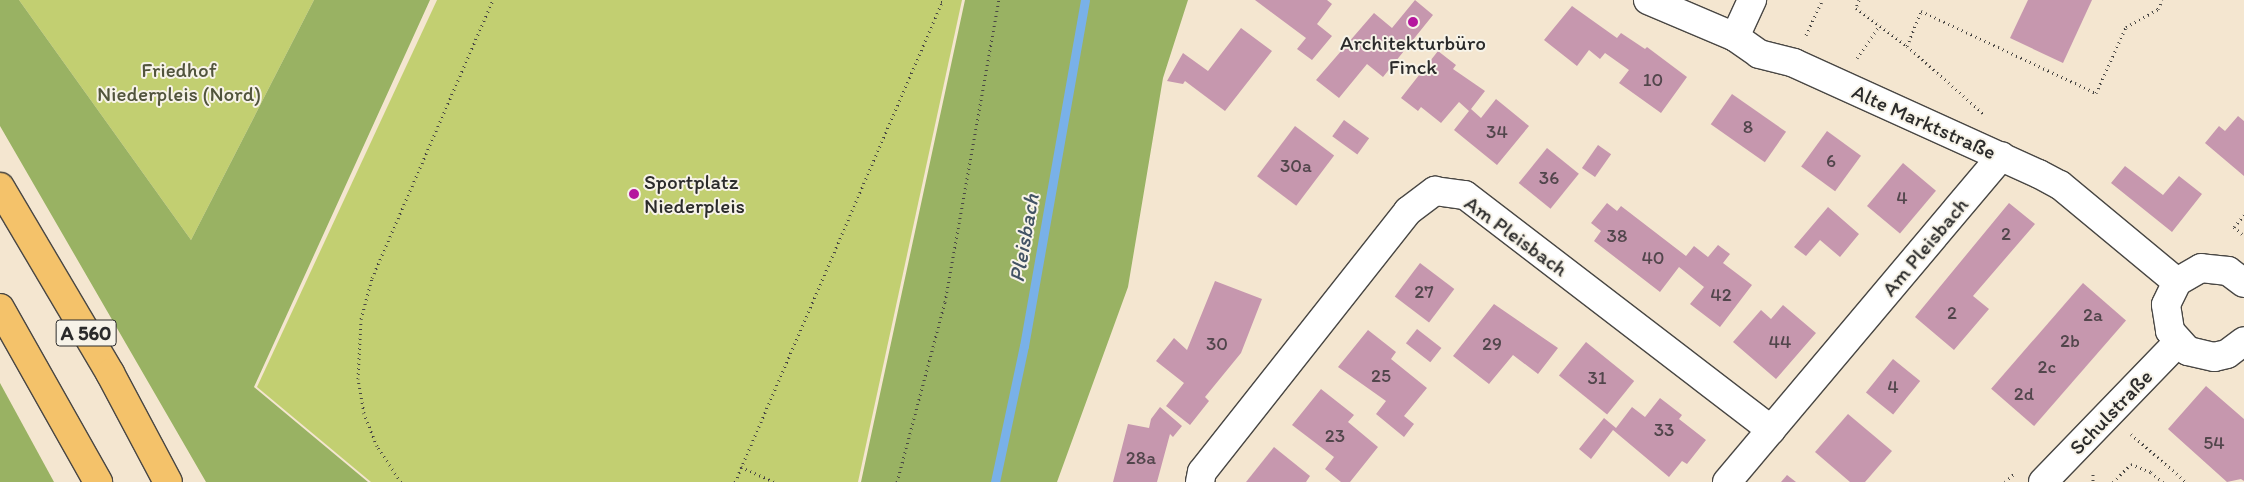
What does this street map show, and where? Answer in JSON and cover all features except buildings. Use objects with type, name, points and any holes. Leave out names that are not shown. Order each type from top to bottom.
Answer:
[{"type":"highway","name":"A 560","points":[[0,187],[110,372],[168,482]]},
{"type":"highway","name":"A 560","points":[[0,308],[98,482]]},
{"type":"street","name":"Alte Marktstraße","points":[[1648,0],[1735,37],[1759,54],[1794,64],[2002,156],[2060,185],[2177,282]]},
{"type":"street","points":[[1735,37],[1752,0]]},
{"type":"street","name":"Am Pleisbach","points":[[1727,482],[2002,156]]},
{"type":"street","name":"Am Pleisbach","points":[[1200,482],[1202,472],[1408,211],[1435,192],[1465,195],[1771,430]]},
{"type":"street","points":[[2242,278],[2228,271],[2200,268],[2177,282],[2168,299],[2166,319],[2178,343],[2200,356],[2214,357],[2227,354],[2244,341]]},
{"type":"street","name":"Schulstraße","points":[[2044,482],[2178,343]]},
{"type":"path","points":[[401,482],[377,446],[364,413],[357,360],[361,319],[372,278],[493,0]]},
{"type":"path","points":[[735,482],[942,2],[937,0]]},
{"type":"path","points":[[897,482],[945,302],[999,0]]},
{"type":"path","points":[[1794,64],[1822,0]]},
{"type":"path","points":[[1859,0],[1856,8],[1907,46],[1986,117]]},
{"type":"path","points":[[1907,46],[1921,11],[2096,93],[2126,27],[2158,9],[2162,0]]},
{"type":"path","points":[[1865,49],[1880,25]]},
{"type":"path","points":[[2242,234],[2234,227],[2244,215]]},
{"type":"path","points":[[2108,414],[2186,482]]},
{"type":"path","points":[[2113,482],[2131,464],[2151,472],[2163,482]]},
{"type":"path","points":[[742,467],[775,482]]},
{"type":"green space","points":[[0,0],[19,0],[191,240],[314,0],[430,0],[254,387],[368,482],[206,482],[0,126]]},
{"type":"green space","name":"Friedhof Niederpleis (Nord)","points":[[19,0],[314,0],[191,240]]},
{"type":"green space","name":"Sportplatz Niederpleis","points":[[437,0],[962,0],[858,482],[371,482],[257,387]]},
{"type":"green space","points":[[965,0],[1188,0],[1163,78],[1128,287],[1057,482],[861,482]]},
{"type":"green space","points":[[0,383],[54,482],[0,482]]},
{"type":"waterway","name":"Pleisbach","points":[[995,482],[1024,346],[1085,0]]},
{"type":"place","name":"Architekturbüro Finck","points":[[1413,22]]},
{"type":"place","name":"Sportplatz Niederpleis","points":[[634,194]]}]
